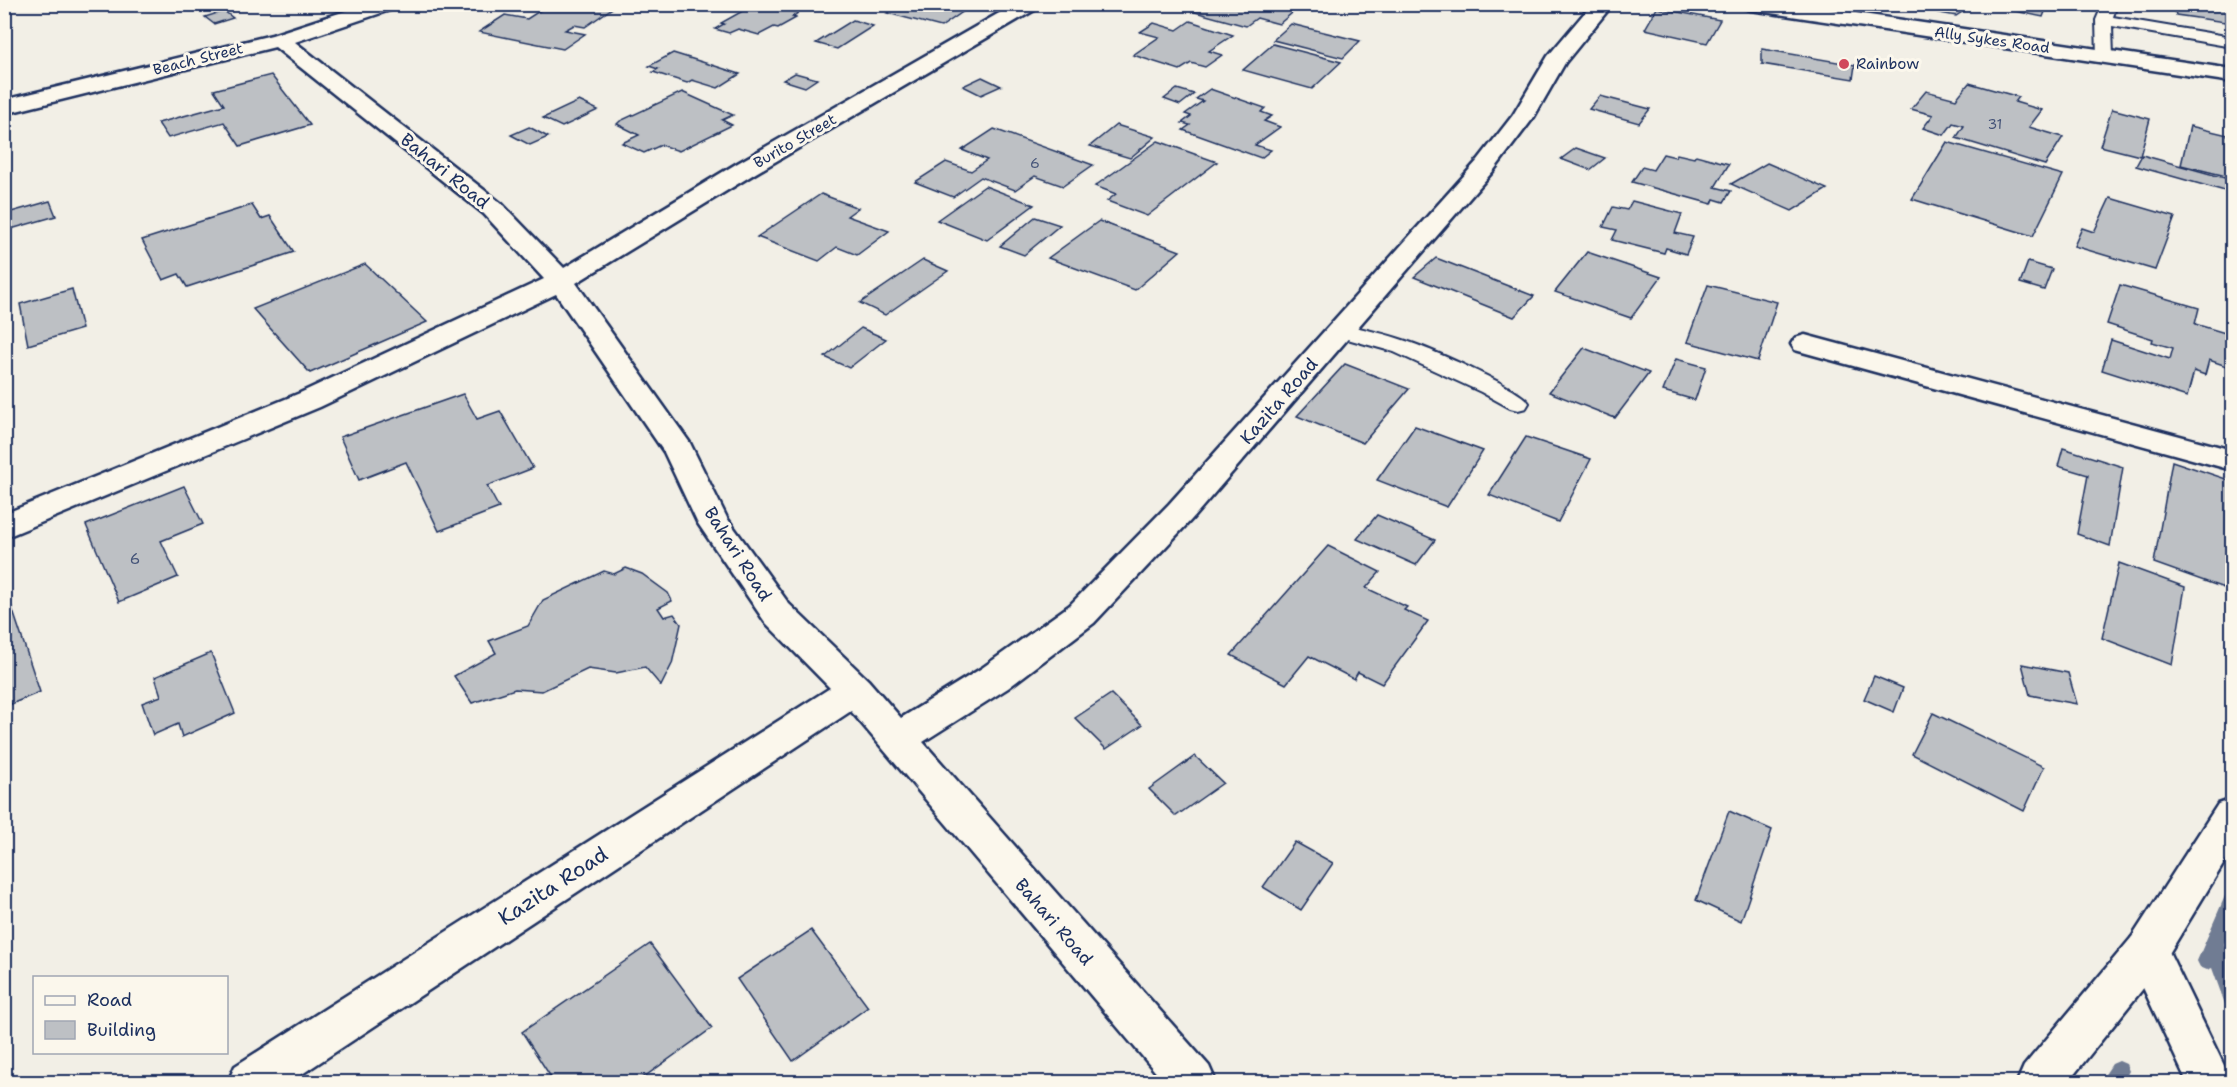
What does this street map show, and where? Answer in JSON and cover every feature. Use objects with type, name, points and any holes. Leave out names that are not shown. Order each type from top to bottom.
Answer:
[{"type":"street","name":"Beach Street","points":[[4,107],[279,40],[389,4]]},
{"type":"street","name":"Burito Street","points":[[4,527],[310,400],[561,281],[745,169],[1031,4]]},
{"type":"street","name":"Kazita Road","points":[[897,739],[995,678],[1082,614],[1180,512],[1486,165],[1523,117],[1556,61],[1603,4]]},
{"type":"street","name":"Ally Sykes Road","points":[[1751,4],[2232,76]]},
{"type":"street","name":"Bahari Road","points":[[279,40],[493,209],[561,281],[679,450],[713,522],[777,613],[855,690],[1192,1083]]},
{"type":"street","points":[[1805,344],[2232,460]]},
{"type":"street","name":"Kazita Road","points":[[251,1083],[855,690]]},
{"type":"street","points":[[2040,1083],[2147,951],[2232,816]]},
{"type":"street","points":[[2147,951],[2210,1083]]},
{"type":"lane","points":[[2105,57],[2104,20],[2110,4]]},
{"type":"lane","points":[[2104,20],[2232,42]]},
{"type":"lane","points":[[1341,330],[1402,347],[1489,387],[1518,403]]},
{"type":"building","points":[[550,4],[618,4],[585,27],[574,25],[565,30],[585,34],[563,49],[479,32],[505,15],[527,19]]},
{"type":"building","points":[[755,4],[769,4],[798,13],[792,17],[796,18],[759,35],[738,29],[729,33],[715,29],[724,24],[721,23]]},
{"type":"building","points":[[901,4],[974,4],[941,27],[887,13]]},
{"type":"building","points":[[1176,4],[1284,4],[1298,8],[1279,24],[1257,18],[1246,26],[1173,6]]},
{"type":"building","points":[[1940,4],[1965,10],[1956,16],[1897,5]]},
{"type":"building","points":[[1986,4],[2048,4],[2043,17],[1986,5]]},
{"type":"building","points":[[2173,4],[2212,4],[2232,7],[2232,23],[2176,15]]},
{"type":"building","points":[[1657,8],[1720,20],[1707,43],[1645,29]]},
{"type":"building","points":[[224,11],[233,18],[214,24],[205,17]]},
{"type":"building","points":[[853,20],[873,26],[837,49],[816,43]]},
{"type":"building","points":[[1190,21],[1233,35],[1209,51],[1222,55],[1205,67],[1191,63],[1180,70],[1133,55],[1159,37],[1140,32],[1154,23],[1177,30]]},
{"type":"building","points":[[1291,24],[1360,41],[1343,58],[1273,40]]},
{"type":"building","points":[[1273,44],[1341,62],[1312,89],[1243,70]]},
{"type":"building","points":[[1762,49],[1855,65],[1853,79],[1762,64]]},
{"type":"building","points":[[673,53],[740,74],[718,88],[692,80],[687,83],[653,72],[658,69],[649,66]]},
{"type":"building","points":[[795,73],[817,79],[805,87],[783,80]]},
{"type":"building","points":[[271,75],[310,125],[240,146],[224,122],[168,138],[158,123],[224,105],[214,90]]},
{"type":"building","points":[[982,77],[1001,86],[981,95],[963,86]]},
{"type":"building","points":[[1969,83],[2019,97],[2015,102],[2042,110],[2029,127],[2063,137],[2045,165],[1956,138],[1964,126],[1953,123],[1944,135],[1923,128],[1933,115],[1911,109],[1926,91],[1956,99]]},
{"type":"building","points":[[1177,89],[1194,94],[1180,105],[1164,99]]},
{"type":"building","points":[[1210,89],[1265,108],[1261,112],[1272,116],[1264,121],[1280,127],[1255,145],[1271,150],[1261,158],[1183,130],[1190,125],[1182,123],[1191,116],[1185,114],[1203,101],[1196,99]]},
{"type":"building","points":[[682,92],[733,115],[722,120],[732,125],[679,151],[661,145],[644,153],[622,143],[639,135],[617,124],[620,121]]},
{"type":"building","points":[[1600,96],[1650,109],[1639,123],[1589,109]]},
{"type":"building","points":[[579,101],[598,110],[562,127],[543,118]]},
{"type":"building","points":[[2112,109],[2150,119],[2140,156],[2100,146]]},
{"type":"building","points":[[1116,125],[1155,137],[1130,158],[1090,146]]},
{"type":"building","points":[[2190,126],[2232,136],[2226,176],[2181,165]]},
{"type":"building","points":[[529,127],[548,137],[530,145],[511,135]]},
{"type":"building","points":[[994,129],[1093,165],[1063,186],[1035,176],[1015,190],[981,177],[953,197],[915,182],[946,162],[971,171],[987,160],[962,150]]},
{"type":"building","points":[[1158,141],[1217,162],[1147,216],[1107,201],[1116,194],[1095,186]]},
{"type":"building","points":[[1947,142],[2063,175],[2033,236],[1912,199]]},
{"type":"building","points":[[1576,148],[1605,158],[1590,170],[1561,159]]},
{"type":"building","points":[[1663,154],[1694,158],[1696,155],[1729,164],[1715,187],[1731,191],[1724,202],[1714,199],[1712,204],[1632,182],[1642,167],[1653,170]]},
{"type":"building","points":[[2142,155],[2232,180],[2232,193],[2136,166]]},
{"type":"building","points":[[1767,163],[1827,189],[1792,211],[1731,184]]},
{"type":"building","points":[[985,186],[1034,205],[987,240],[937,220]]},
{"type":"building","points":[[821,194],[858,208],[847,216],[889,231],[857,255],[837,247],[819,261],[757,237]]},
{"type":"building","points":[[2110,198],[2175,217],[2155,270],[2074,246],[2082,228],[2094,232]]},
{"type":"building","points":[[50,201],[56,216],[4,231],[4,214]]},
{"type":"building","points":[[1632,201],[1682,214],[1675,233],[1693,237],[1686,254],[1666,248],[1664,253],[1612,240],[1617,230],[1603,227],[1613,207],[1627,210]]},
{"type":"building","points":[[252,205],[261,219],[270,216],[294,252],[187,287],[179,274],[163,280],[142,240]]},
{"type":"building","points":[[1035,217],[1060,225],[1024,255],[1000,246]]},
{"type":"building","points":[[1099,221],[1180,251],[1135,290],[1048,258]]},
{"type":"building","points":[[1587,252],[1661,277],[1631,318],[1555,292]]},
{"type":"building","points":[[1436,258],[1534,296],[1514,317],[1414,277]]},
{"type":"building","points":[[923,260],[948,271],[885,315],[860,303]]},
{"type":"building","points":[[2028,262],[2052,269],[2044,290],[2020,283]]},
{"type":"building","points":[[365,264],[427,322],[310,373],[253,309]]},
{"type":"building","points":[[1708,285],[1777,302],[1758,361],[1687,342]]},
{"type":"building","points":[[2120,285],[2199,308],[2195,324],[2232,335],[2232,368],[2209,360],[2205,375],[2194,371],[2187,397],[2102,370],[2111,340],[2170,359],[2173,348],[2107,324]]},
{"type":"building","points":[[72,289],[82,329],[28,345],[20,304]]},
{"type":"building","points":[[861,328],[886,339],[849,368],[825,357]]},
{"type":"building","points":[[1584,348],[1649,373],[1615,418],[1549,392]]},
{"type":"building","points":[[1676,359],[1706,367],[1695,400],[1663,391]]},
{"type":"building","points":[[1345,364],[1409,389],[1363,443],[1297,416]]},
{"type":"building","points":[[463,394],[477,419],[500,411],[533,468],[487,486],[499,508],[439,531],[406,462],[359,480],[340,437]]},
{"type":"building","points":[[1415,426],[1483,451],[1447,507],[1377,480]]},
{"type":"building","points":[[1526,437],[1591,459],[1558,522],[1489,495]]},
{"type":"building","points":[[2063,448],[2123,467],[2110,546],[2077,534],[2088,475],[2058,466]]},
{"type":"building","points":[[2172,461],[2232,481],[2232,591],[2154,563]]},
{"type":"building","points":[[184,486],[203,524],[161,541],[178,577],[119,602],[86,525]]},
{"type":"building","points":[[1377,515],[1435,540],[1416,565],[1357,539]]},
{"type":"building","points":[[1328,546],[1380,572],[1366,588],[1407,607],[1404,610],[1428,621],[1382,684],[1358,672],[1354,679],[1309,656],[1286,684],[1231,655]]},
{"type":"building","points":[[2119,563],[2185,587],[2172,665],[2102,638]]},
{"type":"building","points":[[626,568],[642,574],[668,593],[672,601],[658,608],[664,617],[674,614],[681,624],[672,664],[661,686],[645,667],[616,673],[588,669],[542,691],[515,689],[472,703],[454,676],[496,653],[489,641],[528,626],[543,600],[604,571],[614,574]]},
{"type":"building","points":[[4,584],[40,692],[4,707]]},
{"type":"building","points":[[211,653],[235,713],[182,737],[178,724],[153,735],[142,703],[161,696],[155,677]]},
{"type":"building","points":[[2022,664],[2068,673],[2077,704],[2030,695]]},
{"type":"building","points":[[1874,676],[1903,688],[1894,712],[1864,699]]},
{"type":"building","points":[[1111,694],[1142,725],[1106,749],[1075,718]]},
{"type":"building","points":[[1933,713],[2044,767],[2024,811],[1912,754]]},
{"type":"building","points":[[1195,756],[1223,783],[1176,816],[1149,789]]},
{"type":"building","points":[[1729,811],[1772,830],[1741,921],[1696,900]]},
{"type":"building","points":[[1295,842],[1333,863],[1301,910],[1263,887]]},
{"type":"building","points":[[811,930],[868,1007],[793,1061],[737,979]]},
{"type":"building","points":[[650,944],[712,1028],[637,1082],[554,1082],[522,1032]]},
{"type":"waterway","points":[[2214,944],[2232,902]]},
{"type":"waterway","points":[[2207,961],[2214,944]]},
{"type":"waterway","points":[[2214,944],[2232,997]]},
{"type":"waterway","points":[[2110,1082],[2119,1071]]},
{"type":"place","name":"Rainbow","points":[[1844,64]]}]
